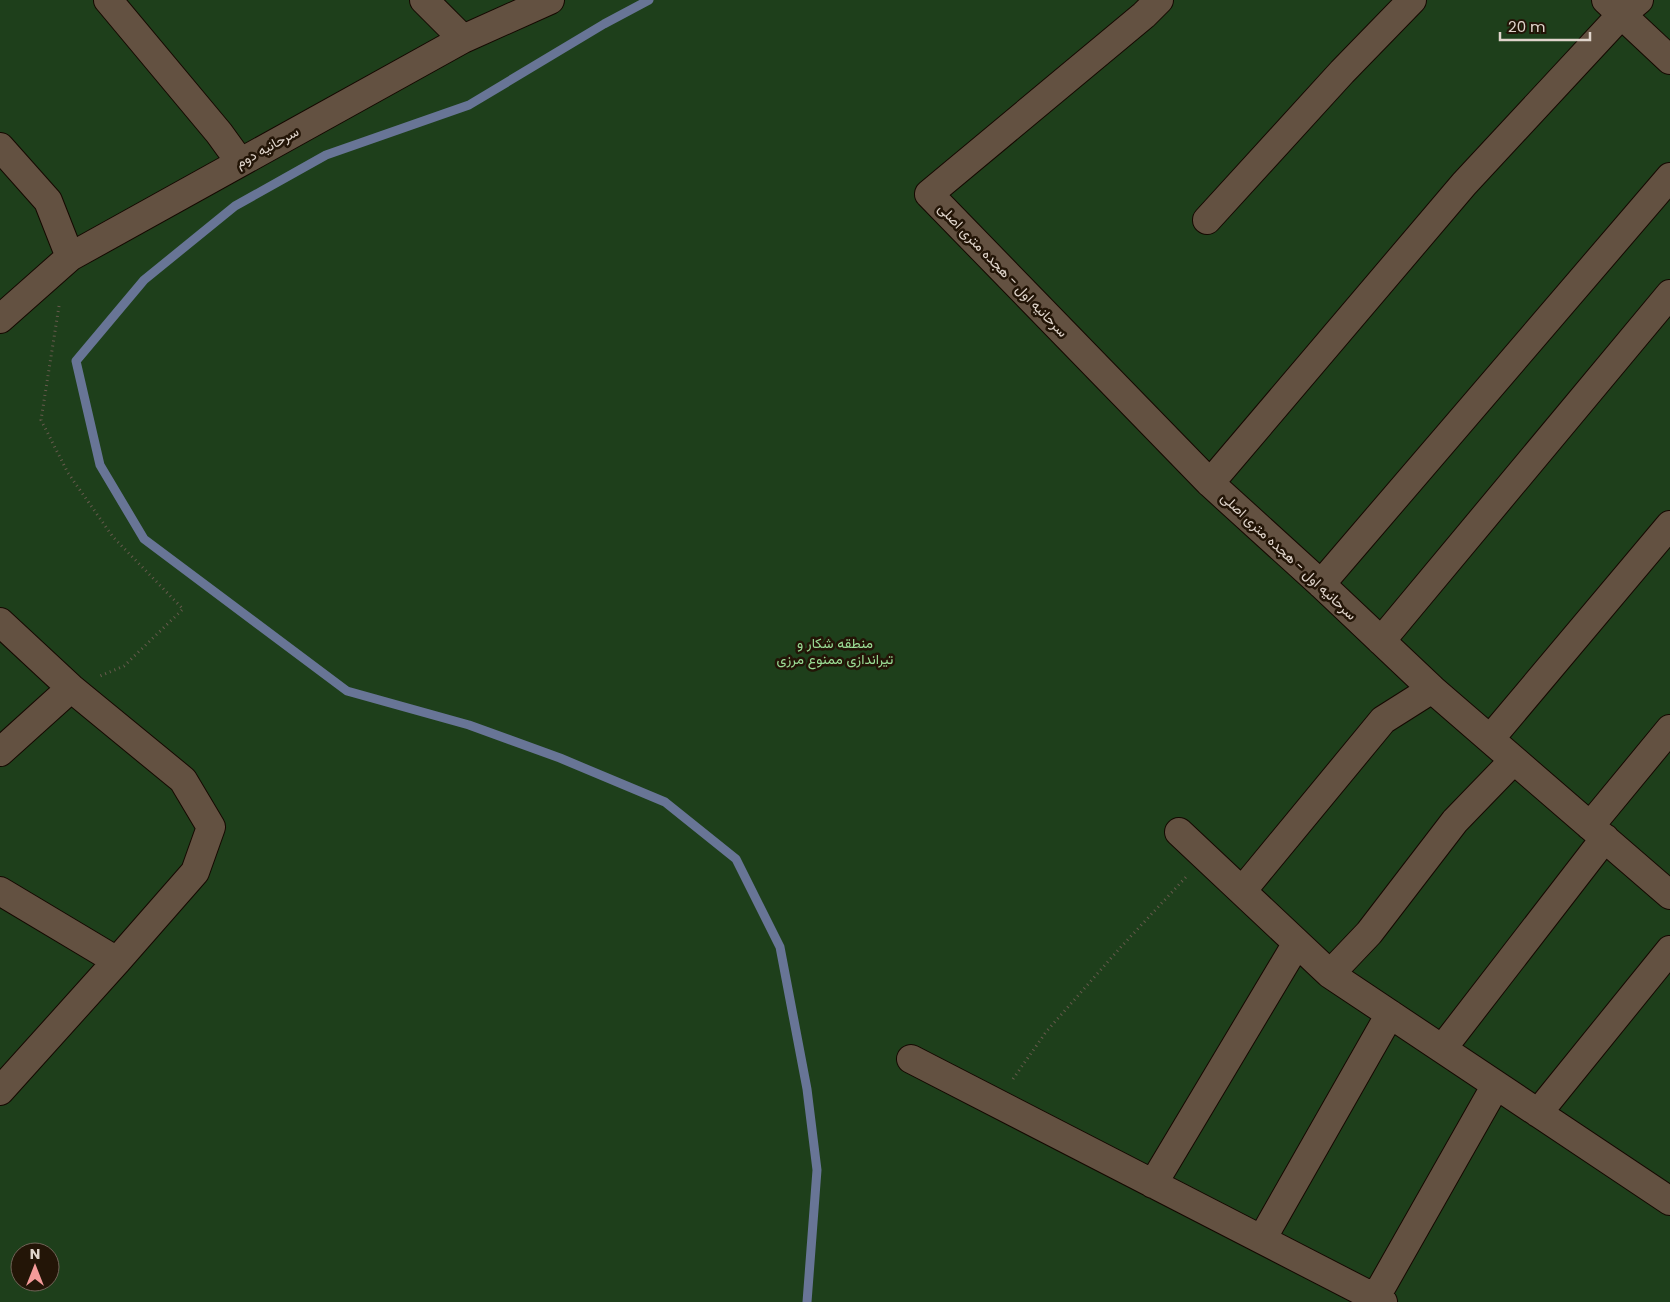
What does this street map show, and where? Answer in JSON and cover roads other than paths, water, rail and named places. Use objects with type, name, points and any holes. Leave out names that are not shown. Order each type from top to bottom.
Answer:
[{"type":"street","points":[[108,0],[219,133],[240,162]]},
{"type":"street","points":[[424,0],[463,39]]},
{"type":"street","name":"سرحانیه دوم","points":[[0,319],[70,256],[463,39],[550,0]]},
{"type":"street","name":"سرحانیه اول - هجده متری اصلی","points":[[1160,0],[929,194],[1210,483],[1432,689],[1670,895]]},
{"type":"street","points":[[1207,220],[1342,72],[1412,0]]},
{"type":"street","points":[[1210,483],[1464,184],[1622,5],[1670,60]]},
{"type":"street","points":[[0,147],[48,201],[70,256]]},
{"type":"street","points":[[1321,584],[1670,177]]},
{"type":"street","points":[[1381,641],[1670,294]]},
{"type":"street","points":[[1490,739],[1670,525]]},
{"type":"street","points":[[0,622],[70,688],[183,780],[211,827],[195,872],[0,1091]]},
{"type":"street","points":[[0,752],[70,688]]},
{"type":"street","points":[[1242,891],[1382,720],[1432,689]]},
{"type":"street","points":[[1442,1048],[1670,729]]},
{"type":"street","points":[[1330,974],[1369,933],[1455,821],[1514,760]]},
{"type":"street","points":[[1179,832],[1330,974],[1670,1201]]},
{"type":"street","points":[[0,892],[117,961]]},
{"type":"street","points":[[1153,1184],[1297,943]]},
{"type":"street","points":[[1538,1113],[1670,950]]},
{"type":"street","points":[[1262,1239],[1390,1014]]},
{"type":"street","points":[[911,1059],[1262,1239],[1377,1301],[1496,1085]]},
{"type":"waterway","points":[[649,0],[604,24],[469,105],[326,155],[235,206],[144,280],[76,361],[100,465],[144,539],[347,691],[469,725],[560,758],[665,802],[736,859],[780,947],[807,1089],[817,1170],[807,1302]]},
{"type":"park label","name":"منطقه شکار و تیراندازی ممنوع مرزی","points":[[835,652]]}]
